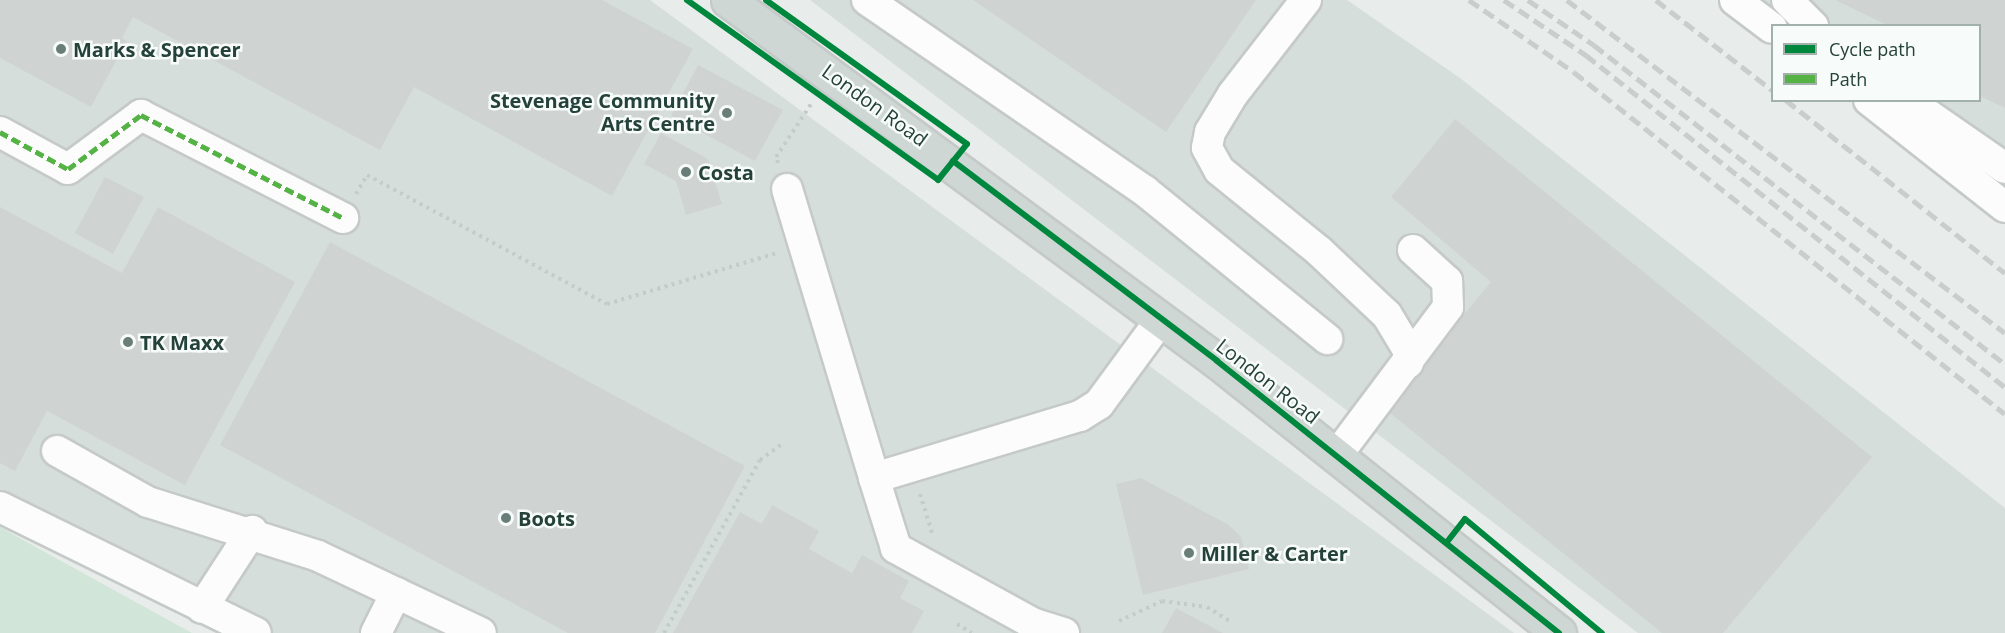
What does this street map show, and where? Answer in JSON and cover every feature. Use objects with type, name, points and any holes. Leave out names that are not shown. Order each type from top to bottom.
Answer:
[{"type":"main road","name":"London Road","points":[[728,0],[953,161],[1337,455],[1559,633]]},
{"type":"street","points":[[867,0],[1145,191],[1327,339]]},
{"type":"street","points":[[1306,0],[1233,94],[1210,132],[1207,148],[1219,170],[1319,251],[1387,315],[1408,350],[1408,363]]},
{"type":"street","points":[[1735,0],[1771,27]]},
{"type":"street","points":[[1786,0],[1811,24]]},
{"type":"street","points":[[1872,102],[2005,207]]},
{"type":"street","points":[[1910,102],[2005,168]]},
{"type":"street","points":[[0,132],[68,169],[141,115],[343,218]]},
{"type":"street","points":[[787,189],[896,548],[1034,624],[1064,633]]},
{"type":"street","points":[[1337,455],[1448,307],[1447,281],[1413,250]]},
{"type":"street","points":[[874,478],[1080,416],[1099,404],[1160,321]]},
{"type":"street","points":[[57,451],[148,502],[252,531],[396,593],[481,633]]},
{"type":"street","points":[[0,507],[256,633]]},
{"type":"street","points":[[202,608],[252,531]]},
{"type":"street","points":[[376,633],[396,593]]},
{"type":"path","points":[[787,189],[777,157],[818,94],[827,100]]},
{"type":"path","points":[[343,218],[367,175],[607,304],[804,245]]},
{"type":"path","points":[[664,633],[760,460],[782,444]]},
{"type":"path","points":[[911,467],[940,560],[935,570]]},
{"type":"path","points":[[1119,621],[1162,601],[1207,607],[1229,621]]},
{"type":"path","points":[[957,624],[972,633]]},
{"type":"shaded area","points":[[0,0],[650,0],[1514,633],[260,633],[0,499]]},
{"type":"shaded area","points":[[810,0],[1347,0],[1460,78],[2005,508],[2005,633],[1638,633]]},
{"type":"shaded area","points":[[1764,0],[2005,0],[2005,191],[1892,102],[1981,102],[1981,24],[1795,24]]},
{"type":"green space","points":[[0,527],[43,551],[192,633],[0,633]]},
{"type":"building","points":[[0,0],[602,0],[693,49],[612,196],[414,87],[380,150],[133,17],[122,38],[127,41],[91,107],[0,58]]},
{"type":"building","points":[[973,0],[1256,0],[1166,132]]},
{"type":"building","points":[[1835,0],[2005,0],[2005,108],[1981,96],[1981,24],[1885,24]]},
{"type":"building","name":"Stevenage Community Arts Centre","points":[[698,65],[783,110],[755,161],[671,116]]},
{"type":"building","points":[[1455,119],[1872,457],[1723,633],[1662,633],[1385,409],[1491,282],[1391,197]]},
{"type":"building","name":"Costa","points":[[661,133],[708,159],[722,204],[686,215],[676,181],[644,164]]},
{"type":"building","points":[[105,177],[144,197],[113,254],[75,233]]},
{"type":"building","points":[[0,207],[122,273],[158,207],[295,282],[185,485],[47,411],[15,471],[0,463]]},
{"type":"building","points":[[330,242],[745,466],[655,633],[568,633],[220,445]]},
{"type":"building","name":"Miller & Carter","points":[[1141,478],[1229,525],[1241,537],[1249,569],[1143,595],[1116,484]]},
{"type":"building","points":[[772,505],[819,531],[809,549],[852,573],[862,555],[909,581],[900,598],[924,611],[912,633],[673,633],[740,512],[762,524]]},
{"type":"building","points":[[1176,608],[1223,633],[1162,633]]},
{"type":"railway","points":[[1469,0],[1574,72],[2005,414]]},
{"type":"railway","points":[[1504,0],[1586,55],[2005,387]]},
{"type":"railway","points":[[1528,0],[1594,45],[2005,364]]},
{"type":"railway","points":[[1567,0],[2005,333]]},
{"type":"railway","points":[[1656,0],[1771,89]]},
{"type":"railway","points":[[1789,102],[2005,273]]},
{"type":"marked path","points":[[0,132],[68,169],[141,115],[343,218]]},
{"type":"cycle path","points":[[687,0],[938,180],[967,144],[766,0]]},
{"type":"cycle path","points":[[953,161],[1217,361],[1559,633]]},
{"type":"cycle path","points":[[1447,542],[1465,519],[1602,633]]},
{"type":"place","name":"Marks & Spencer","points":[[61,49]]},
{"type":"place","name":"Stevenage Community Arts Centre","points":[[727,113]]},
{"type":"place","name":"Costa","points":[[686,172]]},
{"type":"place","name":"TK Maxx","points":[[128,342]]},
{"type":"place","name":"Boots","points":[[506,518]]},
{"type":"place","name":"Miller & Carter","points":[[1189,553]]}]
